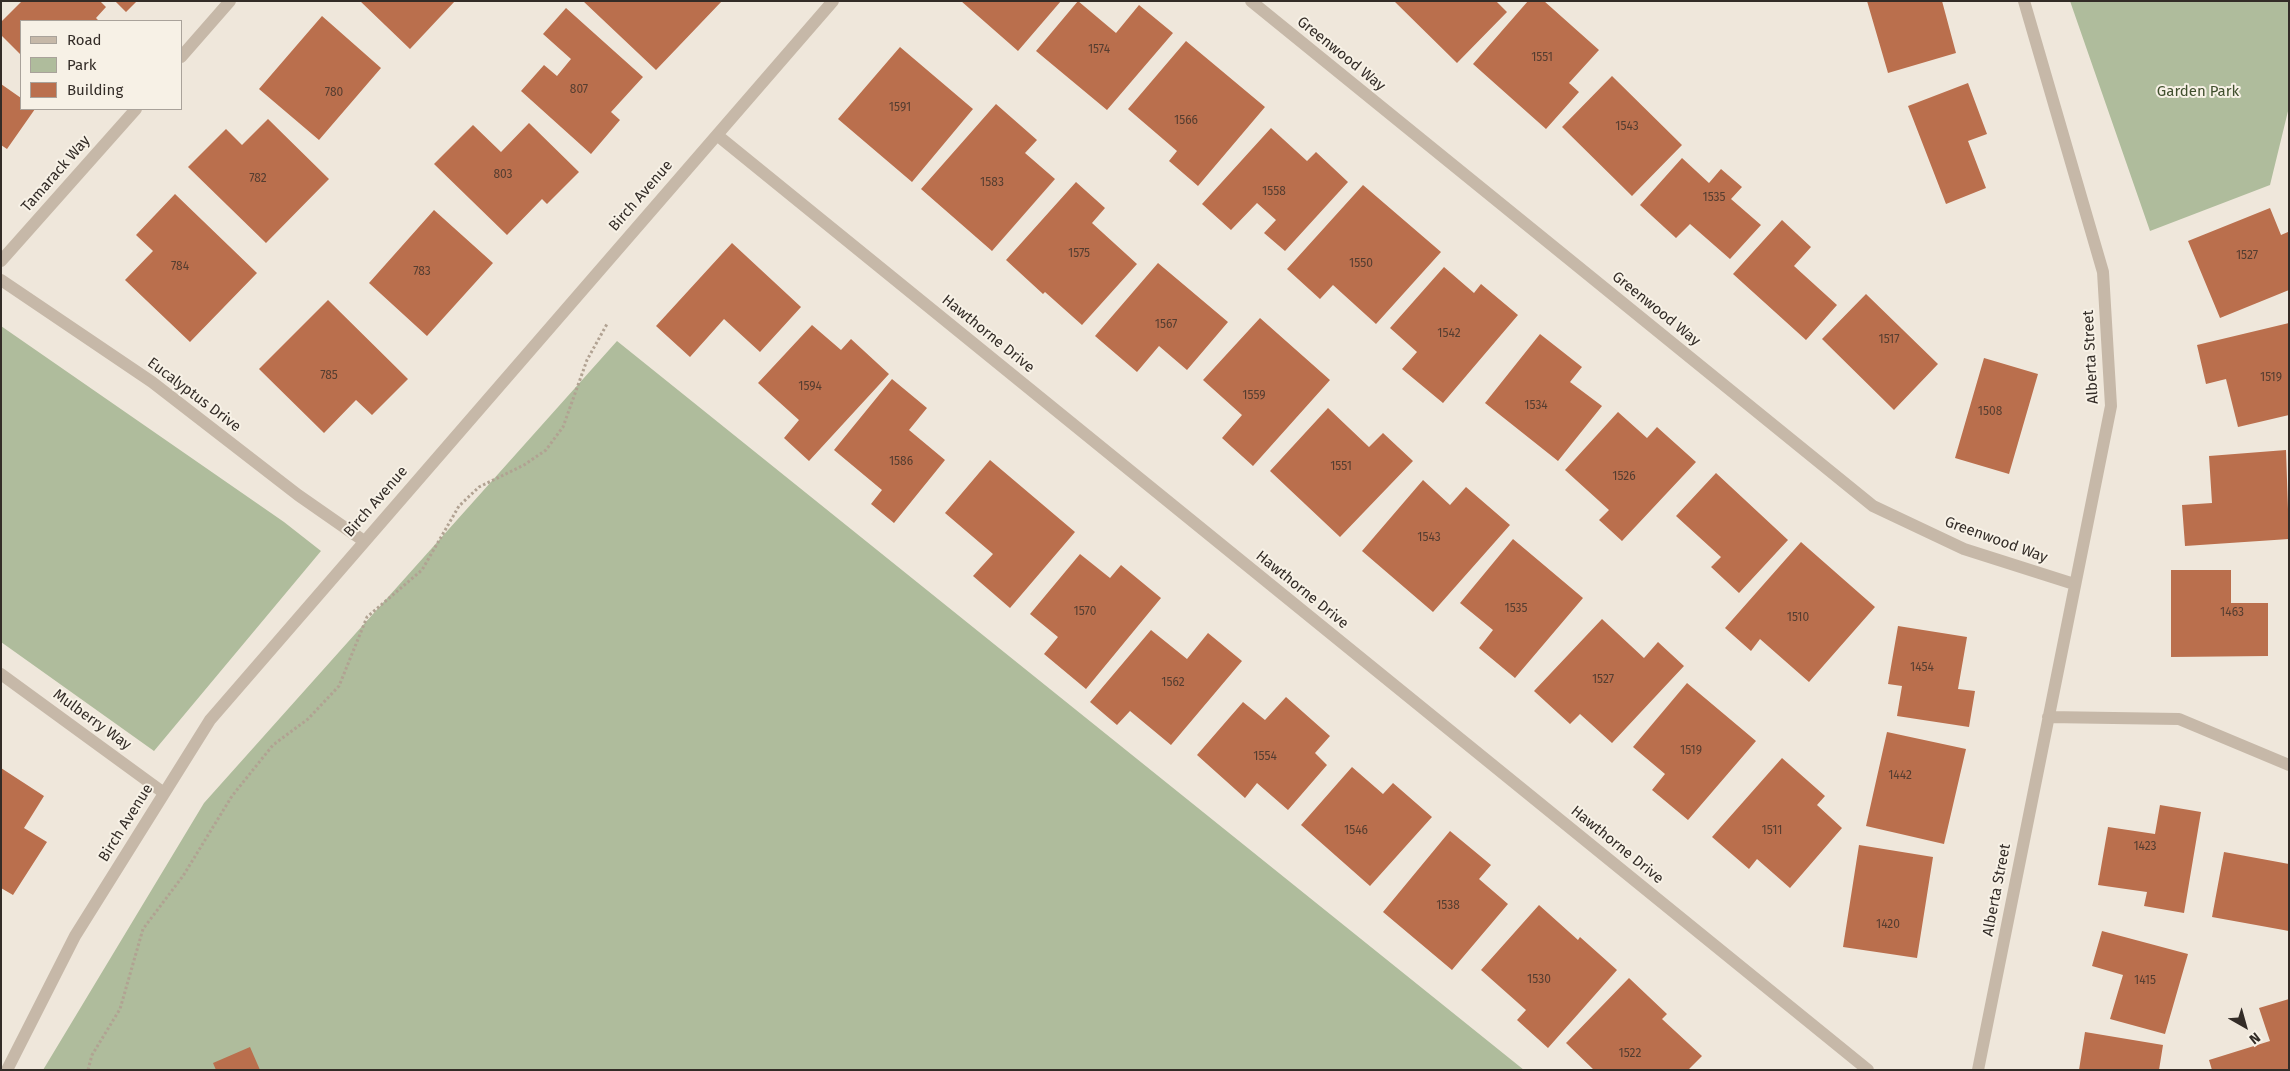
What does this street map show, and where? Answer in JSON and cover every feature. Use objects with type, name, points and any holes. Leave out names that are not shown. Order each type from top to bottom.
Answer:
[{"type":"street","points":[[182,56],[230,1]]},
{"type":"street","name":"Birch Avenue","points":[[7,1070],[75,936],[210,720],[833,1]]},
{"type":"street","name":"Greenwood Way","points":[[1251,1],[1873,506],[1964,549],[2074,584]]},
{"type":"street","name":"Alberta Street","points":[[1978,1070],[2111,406],[2103,272],[2024,1]]},
{"type":"street","name":"Tamarack Way","points":[[1,261],[135,110]]},
{"type":"street","name":"Hawthorne Drive","points":[[717,135],[1868,1070]]},
{"type":"street","name":"Eucalyptus Drive","points":[[1,280],[152,382],[298,495],[364,541]]},
{"type":"street","name":"Mulberry Way","points":[[1,674],[164,793]]},
{"type":"street","points":[[2048,717],[2179,719],[2289,765]]},
{"type":"path","points":[[88,1070],[92,1055],[120,1009],[143,929],[183,876],[232,796],[273,745],[308,719],[339,686],[368,618],[422,570],[459,506],[480,487],[524,465],[546,450],[563,427],[587,360],[607,324]]},
{"type":"green space","name":"Garden Park","points":[[2070,1],[2289,1],[2289,107],[2270,185],[2150,231]]},
{"type":"green space","points":[[1,326],[284,522],[321,551],[154,751],[1,642]]},
{"type":"green space","points":[[617,341],[1524,1070],[43,1070],[204,803]]},
{"type":"building","points":[[22,1],[100,1],[106,7],[96,18],[98,20],[20,20],[20,54],[1,35],[1,22]]},
{"type":"building","points":[[115,1],[137,1],[126,12]]},
{"type":"building","points":[[360,1],[455,1],[410,49]]},
{"type":"building","points":[[583,1],[722,1],[656,70]]},
{"type":"building","points":[[961,1],[1061,1],[1018,51]]},
{"type":"building","points":[[1078,1],[1116,33],[1139,5],[1173,33],[1107,110],[1036,51]]},
{"type":"building","points":[[1394,1],[1496,1],[1507,12],[1457,63]]},
{"type":"building","points":[[1528,1],[1544,1],[1599,50],[1569,83],[1579,92],[1546,129],[1473,64]]},
{"type":"building","points":[[1867,1],[1942,1],[1956,53],[1888,73]]},
{"type":"building","points":[[566,8],[643,77],[611,112],[620,120],[591,154],[521,91],[544,65],[557,76],[571,59],[543,34]]},
{"type":"building","points":[[322,16],[381,68],[319,140],[259,89]]},
{"type":"building","points":[[1186,41],[1265,107],[1198,186],[1169,161],[1177,151],[1128,109]]},
{"type":"building","points":[[900,47],[973,109],[912,182],[838,119]]},
{"type":"building","points":[[1612,76],[1682,145],[1632,196],[1562,127]]},
{"type":"building","points":[[1968,83],[1987,134],[1968,141],[1986,188],[1946,204],[1908,106]]},
{"type":"building","points":[[1,84],[20,97],[20,110],[34,110],[7,149],[1,145]]},
{"type":"building","points":[[996,104],[1037,140],[1025,153],[1055,179],[992,251],[921,189]]},
{"type":"building","points":[[268,119],[329,179],[266,243],[188,167],[226,129],[242,145]]},
{"type":"building","points":[[529,123],[579,172],[547,204],[542,199],[507,235],[434,164],[473,125],[501,152]]},
{"type":"building","points":[[1271,128],[1307,161],[1316,152],[1348,182],[1285,251],[1264,233],[1276,220],[1257,203],[1231,230],[1202,204]]},
{"type":"building","points":[[1682,158],[1709,183],[1721,169],[1742,187],[1731,199],[1761,225],[1730,259],[1690,224],[1676,238],[1640,205]]},
{"type":"building","points":[[1076,182],[1105,208],[1092,223],[1137,264],[1082,325],[1045,292],[1043,294],[1006,260]]},
{"type":"building","points":[[1363,185],[1441,252],[1376,324],[1333,285],[1320,299],[1287,269]]},
{"type":"building","points":[[175,194],[257,273],[190,342],[125,280],[153,251],[136,235]]},
{"type":"building","points":[[2270,208],[2281,235],[2288,232],[2289,235],[2289,290],[2220,318],[2188,241]]},
{"type":"building","points":[[434,210],[493,263],[427,336],[369,283]]},
{"type":"building","points":[[1782,220],[1811,247],[1794,266],[1837,305],[1806,340],[1733,274]]},
{"type":"building","points":[[732,243],[801,307],[760,352],[724,319],[690,357],[656,326]]},
{"type":"building","points":[[1158,263],[1228,322],[1187,370],[1159,346],[1137,372],[1095,336]]},
{"type":"building","points":[[1444,267],[1474,293],[1481,284],[1518,315],[1443,403],[1402,369],[1417,352],[1390,328]]},
{"type":"building","points":[[1866,294],[1938,364],[1894,410],[1822,339]]},
{"type":"building","points":[[328,300],[408,379],[372,415],[356,400],[324,433],[259,369]]},
{"type":"building","points":[[1260,318],[1330,380],[1253,466],[1222,438],[1242,415],[1203,380]]},
{"type":"building","points":[[2289,323],[2289,415],[2238,427],[2226,379],[2206,384],[2197,345]]},
{"type":"building","points":[[812,325],[841,350],[851,339],[889,374],[809,461],[784,438],[799,420],[758,383]]},
{"type":"building","points":[[1540,334],[1582,367],[1570,382],[1602,406],[1558,461],[1485,403]]},
{"type":"building","points":[[1984,358],[2038,374],[2009,474],[1955,458]]},
{"type":"building","points":[[892,379],[927,408],[909,430],[945,460],[894,523],[871,504],[882,490],[834,450]]},
{"type":"building","points":[[1328,408],[1369,447],[1383,433],[1413,461],[1340,537],[1270,471]]},
{"type":"building","points":[[1618,412],[1647,438],[1657,427],[1696,462],[1622,541],[1599,520],[1609,510],[1565,470]]},
{"type":"building","points":[[2286,450],[2289,539],[2185,546],[2182,505],[2212,503],[2209,456]]},
{"type":"building","points":[[990,460],[1075,532],[1010,608],[973,576],[993,554],[945,513]]},
{"type":"building","points":[[1716,473],[1788,540],[1739,593],[1711,567],[1721,557],[1676,516]]},
{"type":"building","points":[[1423,480],[1450,505],[1466,487],[1510,525],[1433,612],[1362,551]]},
{"type":"building","points":[[1513,539],[1583,598],[1515,678],[1479,648],[1493,630],[1460,603]]},
{"type":"building","points":[[1801,542],[1875,607],[1809,682],[1760,639],[1751,651],[1725,628]]},
{"type":"building","points":[[1080,554],[1110,578],[1121,565],[1161,598],[1086,689],[1044,654],[1058,637],[1030,614]]},
{"type":"building","points":[[2171,570],[2231,570],[2231,603],[2268,603],[2268,656],[2171,657]]},
{"type":"building","points":[[1602,619],[1644,658],[1658,642],[1684,666],[1612,743],[1580,714],[1570,724],[1534,691]]},
{"type":"building","points":[[1898,626],[1967,637],[1958,689],[1975,691],[1969,727],[1897,716],[1902,686],[1888,684]]},
{"type":"building","points":[[1151,630],[1187,659],[1208,633],[1242,661],[1171,745],[1130,711],[1117,725],[1090,702]]},
{"type":"building","points":[[1687,683],[1756,741],[1688,820],[1652,790],[1665,774],[1633,747]]},
{"type":"building","points":[[1286,697],[1330,736],[1315,753],[1327,765],[1288,810],[1257,783],[1245,798],[1197,755],[1243,702],[1265,720]]},
{"type":"building","points":[[1887,732],[1966,749],[1944,844],[1866,826]]},
{"type":"building","points":[[1782,758],[1825,796],[1817,805],[1842,828],[1790,888],[1757,859],[1749,869],[1712,837]]},
{"type":"building","points":[[1352,767],[1383,794],[1393,783],[1432,817],[1370,886],[1301,825]]},
{"type":"building","points":[[1,768],[44,796],[24,828],[47,842],[13,895],[1,888]]},
{"type":"building","points":[[2160,805],[2201,812],[2184,913],[2144,906],[2147,892],[2098,885],[2108,827],[2155,834]]},
{"type":"building","points":[[1450,831],[1491,865],[1479,879],[1508,904],[1452,970],[1383,912]]},
{"type":"building","points":[[1859,845],[1933,857],[1917,958],[1843,947]]},
{"type":"building","points":[[2224,852],[2289,864],[2289,931],[2212,917]]},
{"type":"building","points":[[1539,905],[1578,940],[1580,937],[1617,970],[1548,1048],[1517,1020],[1526,1010],[1481,970]]},
{"type":"building","points":[[2102,931],[2188,954],[2165,1034],[2110,1019],[2123,975],[2092,966]]},
{"type":"building","points":[[1629,978],[1667,1014],[1662,1019],[1702,1056],[1688,1070],[1594,1070],[1566,1043]]},
{"type":"building","points":[[2289,999],[2289,1070],[2212,1070],[2209,1060],[2270,1041],[2259,1008]]},
{"type":"building","points":[[2085,1032],[2163,1045],[2159,1070],[2079,1070]]},
{"type":"building","points":[[250,1047],[260,1070],[216,1070],[213,1063]]}]
